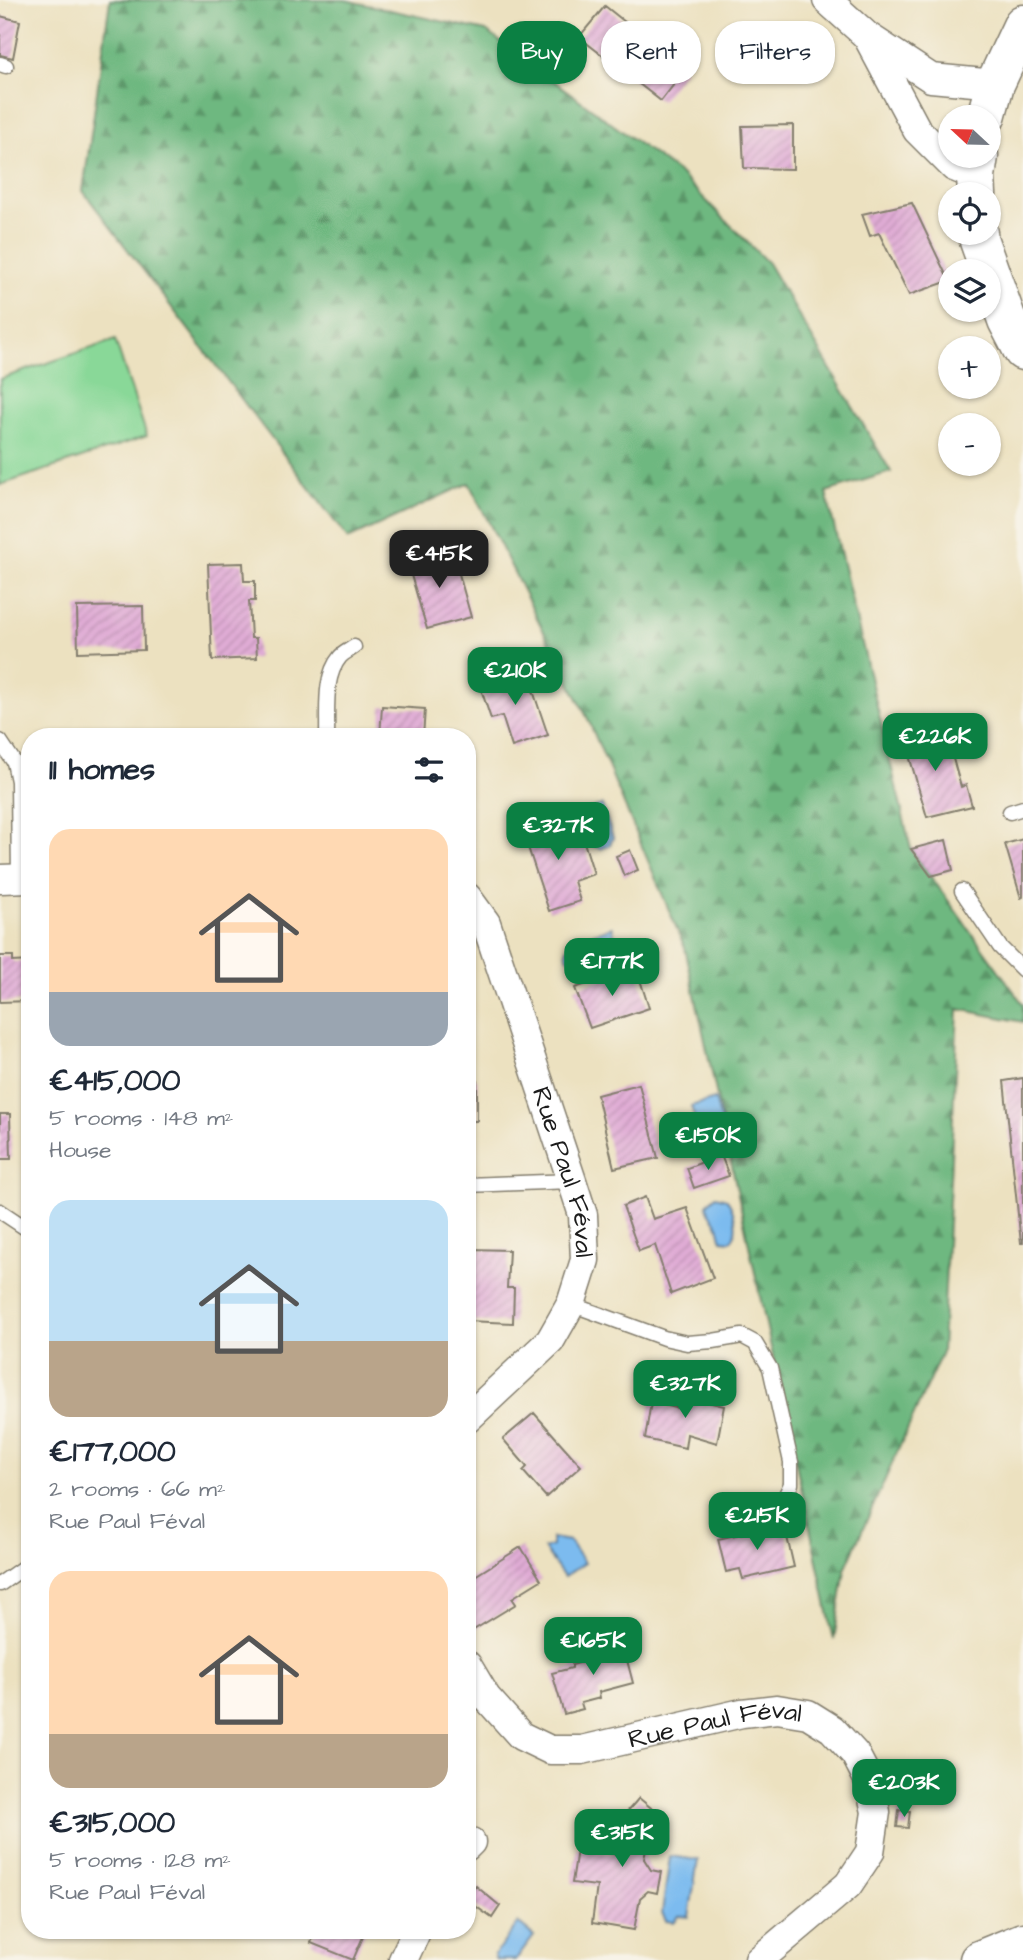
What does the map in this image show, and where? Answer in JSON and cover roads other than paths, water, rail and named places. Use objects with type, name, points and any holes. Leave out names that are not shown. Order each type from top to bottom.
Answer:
[{"type":"main road","points":[[990,101],[1023,24]]},
{"type":"main road","points":[[980,245],[1007,320],[1023,351]]},
{"type":"street","points":[[827,0],[867,36],[931,78],[990,101]]},
{"type":"street","points":[[867,36],[917,130],[954,167],[977,175]]},
{"type":"street","name":"Rue Paul Féval","points":[[476,909],[486,923],[583,1215],[585,1260],[571,1304],[550,1341],[476,1411]]},
{"type":"street","name":"Rue Paul Féval","points":[[476,1680],[486,1697],[521,1736],[550,1750],[582,1750],[742,1713],[777,1709],[808,1714],[832,1729],[855,1754],[869,1781],[876,1812],[870,1852],[848,1885],[760,1960]]},
{"type":"street","points":[[402,1960],[412,1939]]},
{"type":"lane","points":[[327,728],[328,688],[332,672],[340,657],[354,647]]},
{"type":"lane","points":[[0,741],[14,762],[18,781],[16,879]]},
{"type":"lane","points":[[962,891],[1000,947],[1023,970]]},
{"type":"lane","points":[[476,1185],[572,1181]]},
{"type":"lane","points":[[0,1211],[21,1225]]},
{"type":"lane","points":[[571,1304],[664,1338],[687,1343],[742,1336],[755,1343],[770,1368],[791,1462],[791,1483],[785,1497],[772,1510]]},
{"type":"lane","points":[[0,1584],[21,1569]]},
{"type":"water","points":[[602,805],[613,838],[609,846],[600,849],[592,845],[582,811]]},
{"type":"water","points":[[612,927],[619,949],[576,963],[568,958],[566,951],[569,942]]},
{"type":"water","points":[[715,1099],[724,1133],[717,1148],[703,1149],[696,1140],[698,1129],[691,1106]]},
{"type":"water","points":[[716,1196],[727,1199],[734,1214],[736,1226],[731,1241],[722,1240],[718,1226],[708,1210],[707,1204]]},
{"type":"water","points":[[552,1538],[569,1541],[584,1563],[564,1577],[544,1549],[552,1546]]},
{"type":"water","points":[[670,1856],[698,1860],[689,1917],[679,1916],[674,1922],[666,1921],[662,1913]]},
{"type":"water","points":[[518,1923],[534,1936],[516,1960],[496,1960],[494,1956]]}]
